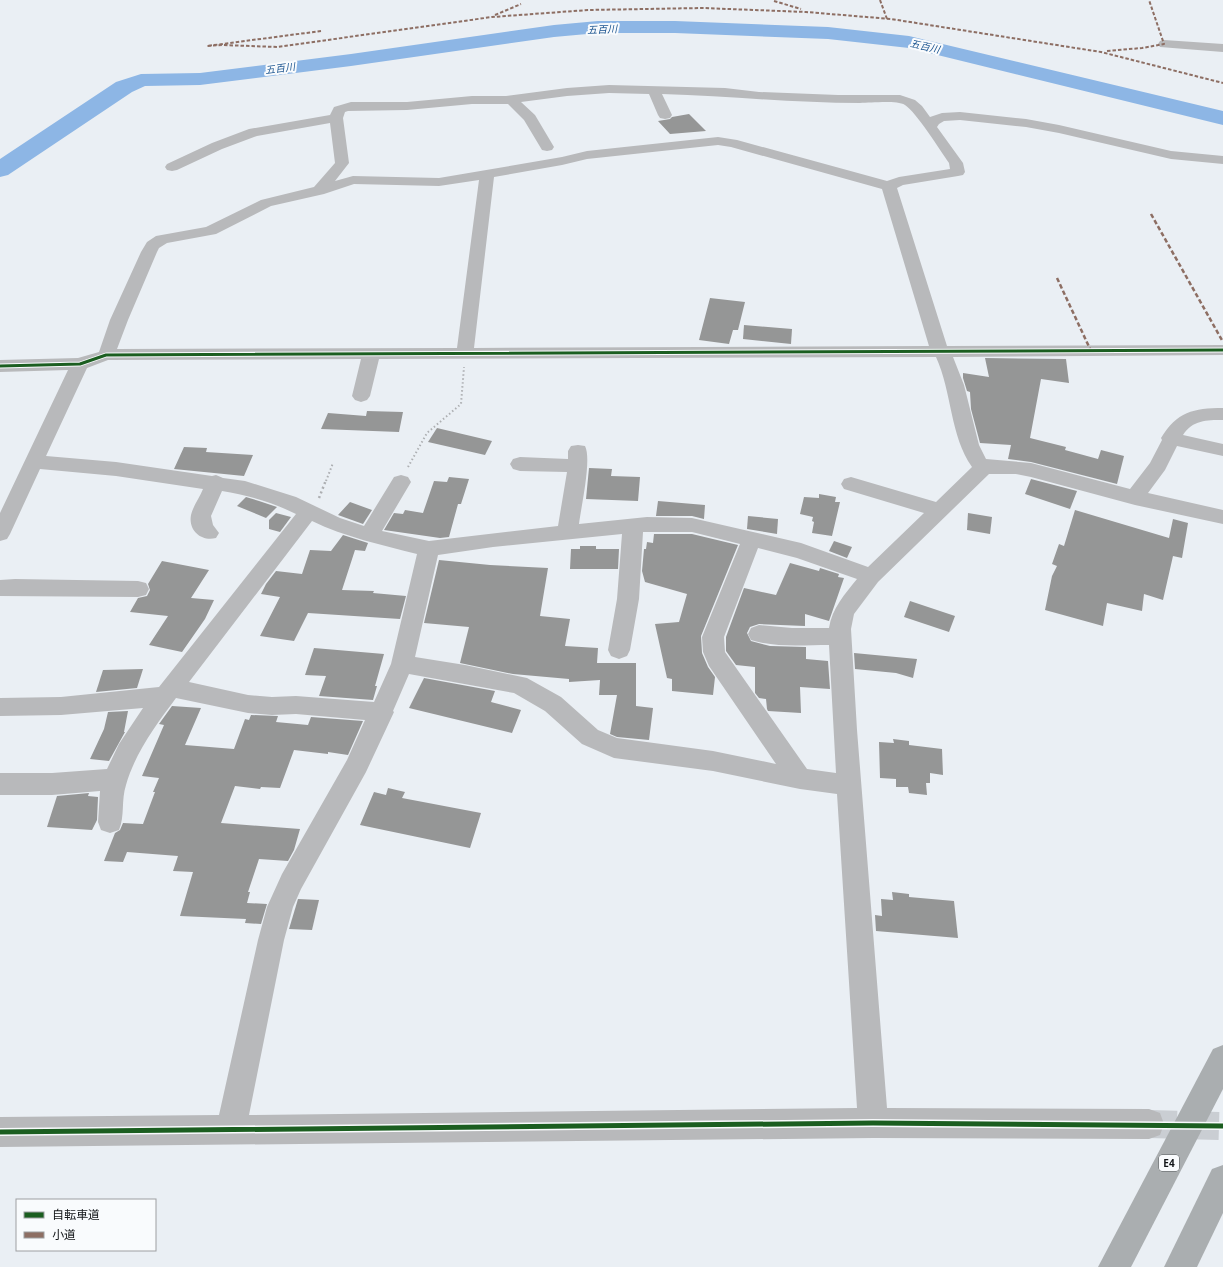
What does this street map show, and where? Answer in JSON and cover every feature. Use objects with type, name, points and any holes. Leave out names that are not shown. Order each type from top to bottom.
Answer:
[{"type":"highway","name":"E4","points":[[1114,1267],[1223,1059]]},
{"type":"highway","points":[[1180,1267],[1223,1180]]},
{"type":"street","points":[[1164,44],[1223,48]]},
{"type":"street","points":[[106,355],[119,320],[149,252],[157,241],[166,238],[210,231],[266,203],[287,197],[320,191],[353,180],[439,182],[562,161],[587,155],[718,141],[889,186],[899,181],[958,172],[956,163],[930,127],[913,104],[906,100],[759,96],[725,92],[586,90],[510,100],[472,100],[407,106],[351,106],[342,108],[338,110],[336,118],[342,163],[320,191]]},
{"type":"street","points":[[654,91],[665,116]]},
{"type":"street","points":[[510,100],[530,118],[547,147]]},
{"type":"street","points":[[930,127],[933,120],[949,116],[1004,120],[1059,129],[1171,155],[1223,160]]},
{"type":"street","points":[[172,167],[217,146],[254,132],[336,118]]},
{"type":"street","points":[[465,354],[487,174]]},
{"type":"street","points":[[889,186],[938,346],[944,352],[954,384],[970,448],[975,459],[983,468]]},
{"type":"street","points":[[0,366],[80,364],[106,355],[1223,350]]},
{"type":"street","points":[[361,396],[371,354]]},
{"type":"street","points":[[0,534],[80,364]]},
{"type":"street","points":[[1135,498],[1157,466],[1170,438],[1178,426],[1190,416],[1204,413],[1223,414]]},
{"type":"street","points":[[1170,438],[1223,450]]},
{"type":"street","points":[[520,464],[578,459],[567,533]]},
{"type":"street","points":[[33,462],[116,469],[216,482],[262,492],[289,502],[310,513],[369,535],[429,548],[633,526],[663,524],[692,525],[801,551],[871,576]]},
{"type":"street","points":[[872,1123],[840,636],[843,614],[848,605],[871,576],[983,468],[1006,467],[1034,471],[1135,498],[1223,517]]},
{"type":"street","points":[[209,533],[203,528],[201,516],[216,482]]},
{"type":"street","points":[[369,535],[401,482]]},
{"type":"street","points":[[851,484],[939,510]]},
{"type":"street","points":[[110,822],[112,790],[132,743],[168,692],[310,513]]},
{"type":"street","points":[[619,650],[628,598],[633,526]]},
{"type":"street","points":[[752,539],[721,614],[714,637],[714,652],[717,660],[800,779]]},
{"type":"street","points":[[232,1130],[271,940],[280,907],[290,882],[357,765],[382,712],[402,664],[429,548]]},
{"type":"street","points":[[0,588],[138,589]]},
{"type":"street","points":[[759,634],[792,637],[840,636]]},
{"type":"street","points":[[402,664],[465,674],[519,685],[553,704],[590,737],[614,748],[713,761],[800,779],[849,785]]},
{"type":"street","points":[[0,707],[61,706],[168,692],[272,706],[296,705],[382,712]]},
{"type":"street","points":[[0,784],[52,784],[116,779]]},
{"type":"street","points":[[0,1132],[872,1123],[1149,1124]]},
{"type":"path","points":[[401,482],[427,433],[462,404],[465,354]]},
{"type":"path","points":[[310,513],[333,463]]},
{"type":"building","points":[[689,114],[706,131],[670,134],[658,121],[670,119],[672,117]]},
{"type":"building","points":[[710,298],[745,302],[738,330],[733,330],[729,344],[699,340]]},
{"type":"building","points":[[744,325],[792,329],[791,344],[743,339]]},
{"type":"building","points":[[985,358],[1066,359],[1069,383],[1041,379],[1030,438],[1066,447],[1065,450],[1098,459],[1101,450],[1124,456],[1117,484],[1031,462],[1008,459],[1011,445],[980,443],[971,409],[970,392],[967,391],[963,373],[989,377]]},
{"type":"building","points":[[367,411],[403,412],[399,432],[321,429],[328,413],[366,416]]},
{"type":"building","points":[[437,428],[492,441],[485,455],[428,442]]},
{"type":"building","points":[[184,447],[207,448],[206,452],[253,455],[244,476],[174,469]]},
{"type":"building","points":[[589,468],[612,469],[611,476],[640,477],[638,501],[586,499]]},
{"type":"building","points":[[449,477],[469,479],[461,504],[458,504],[449,537],[440,538],[384,530],[394,513],[403,514],[405,510],[423,513],[434,481],[447,482]]},
{"type":"building","points":[[1031,479],[1077,491],[1070,509],[1025,494]]},
{"type":"building","points":[[819,494],[836,497],[835,502],[840,502],[832,536],[812,533],[814,522],[812,521],[813,517],[800,514],[804,497],[819,498]]},
{"type":"building","points":[[246,497],[277,507],[266,518],[237,506]]},
{"type":"building","points":[[658,501],[705,505],[704,519],[692,516],[656,516]]},
{"type":"building","points":[[350,502],[372,510],[363,524],[338,515]]},
{"type":"building","points":[[1075,510],[1169,538],[1173,519],[1188,523],[1182,558],[1173,556],[1163,600],[1144,594],[1142,611],[1107,603],[1103,626],[1045,610],[1052,576],[1057,566],[1052,564],[1059,544],[1064,546]]},
{"type":"building","points":[[276,513],[291,517],[280,532],[269,529],[269,520]]},
{"type":"building","points":[[968,513],[992,517],[990,534],[967,530]]},
{"type":"building","points":[[748,516],[778,519],[777,534],[747,529]]},
{"type":"building","points":[[654,534],[692,534],[738,545],[701,636],[702,653],[708,667],[715,677],[713,695],[672,691],[672,679],[667,678],[655,624],[679,622],[687,594],[645,582],[642,571],[644,549],[646,549],[647,542],[653,543]]},
{"type":"building","points":[[343,535],[368,543],[365,551],[355,550],[342,590],[374,591],[373,593],[406,596],[400,619],[308,613],[294,641],[260,636],[280,597],[261,594],[266,584],[276,571],[302,574],[310,550],[331,551]]},
{"type":"building","points":[[834,541],[852,547],[847,558],[829,551]]},
{"type":"building","points":[[580,546],[596,546],[596,549],[619,549],[618,569],[570,569],[571,549],[580,549]]},
{"type":"building","points":[[439,560],[490,565],[548,568],[540,616],[570,619],[565,646],[598,648],[597,663],[636,663],[636,706],[653,708],[649,740],[617,737],[610,734],[617,695],[599,695],[600,680],[569,682],[569,679],[513,674],[460,663],[469,627],[424,623]]},
{"type":"building","points":[[162,561],[209,570],[191,598],[214,600],[205,619],[182,652],[149,645],[168,616],[130,612],[138,598],[147,596],[150,590],[148,584]]},
{"type":"building","points":[[790,563],[819,571],[820,568],[839,574],[838,577],[844,578],[829,621],[805,614],[805,626],[759,624],[750,627],[747,633],[751,641],[770,646],[806,647],[806,659],[828,661],[830,689],[800,687],[801,713],[768,711],[766,699],[759,698],[755,693],[755,667],[736,665],[726,651],[726,637],[744,588],[776,595]]},
{"type":"building","points":[[910,601],[955,616],[949,632],[904,617]]},
{"type":"building","points":[[314,648],[384,654],[375,686],[377,686],[373,700],[319,696],[326,676],[305,675]]},
{"type":"building","points":[[854,653],[917,659],[913,678],[896,673],[855,669]]},
{"type":"building","points":[[143,669],[137,688],[96,692],[103,670]]},
{"type":"building","points":[[424,678],[495,691],[491,702],[521,710],[512,733],[409,708]]},
{"type":"building","points":[[172,706],[201,708],[185,745],[234,749],[245,719],[249,720],[251,715],[278,716],[276,722],[308,725],[311,717],[363,721],[348,755],[294,750],[280,788],[261,787],[260,789],[235,786],[221,823],[300,829],[294,850],[288,861],[259,859],[248,892],[250,892],[247,903],[267,904],[261,924],[245,923],[246,919],[180,916],[193,872],[173,871],[178,856],[127,852],[123,862],[104,861],[115,833],[120,830],[123,823],[143,824],[159,778],[142,776],[164,725],[159,724]]},
{"type":"building","points":[[128,711],[125,732],[109,761],[90,759],[104,729],[108,712]]},
{"type":"building","points":[[893,739],[909,741],[909,745],[942,749],[943,775],[930,773],[930,783],[926,783],[927,795],[909,793],[908,787],[896,787],[896,779],[880,778],[879,742],[894,743]]},
{"type":"building","points":[[388,788],[405,792],[402,798],[481,813],[470,848],[360,825],[374,792],[386,795]]},
{"type":"building","points":[[89,793],[88,796],[98,797],[97,820],[92,830],[47,827],[57,796]]},
{"type":"building","points":[[892,892],[909,894],[909,897],[954,901],[958,938],[876,931],[875,915],[882,916],[881,899],[893,900]]},
{"type":"building","points":[[298,899],[319,900],[312,930],[289,929]]},
{"type":"waterway","name":"五百川","points":[[0,170],[124,87],[141,80],[200,79],[351,60],[554,31],[598,27],[675,27],[828,33],[909,42],[1223,118]]},
{"type":"tunnel","points":[[1149,1124],[1223,1126]]},
{"type":"marked path","points":[[880,0],[887,19]]},
{"type":"marked path","points":[[1107,51],[1142,48],[1164,44],[1149,0]]},
{"type":"marked path","points":[[774,1],[801,9]]},
{"type":"marked path","points":[[495,15],[521,4]]},
{"type":"marked path","points":[[321,31],[207,46],[222,45],[277,47],[492,17],[588,10],[703,8],[806,12],[891,19],[1101,52],[1223,83]]},
{"type":"marked path","points":[[1151,214],[1223,342]]},
{"type":"marked path","points":[[1057,278],[1091,351]]},
{"type":"cycle path","points":[[0,366],[80,364],[106,355],[1223,350]]},
{"type":"cycle path","points":[[0,1132],[873,1123],[1223,1126]]}]
